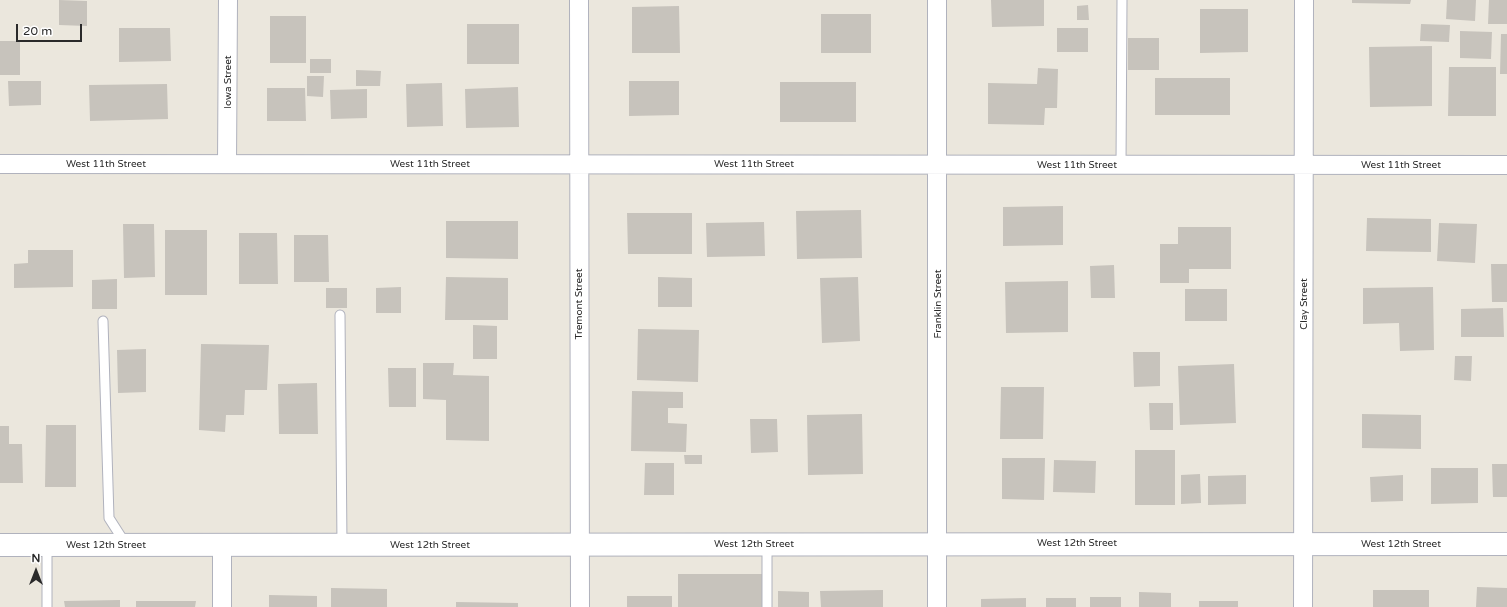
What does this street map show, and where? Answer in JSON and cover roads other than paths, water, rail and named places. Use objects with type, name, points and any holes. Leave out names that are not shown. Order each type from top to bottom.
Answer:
[{"type":"main road","name":"West 12th Street","points":[[0,545],[580,545],[938,543],[1507,544]]},
{"type":"street","name":"Iowa Street","points":[[227,164],[228,0]]},
{"type":"street","name":"Tremont Street","points":[[579,0],[580,607]]},
{"type":"street","name":"Franklin Street","points":[[937,0],[937,607]]},
{"type":"street","name":"Clay Street","points":[[1303,607],[1304,0]]},
{"type":"street","name":"West 11th Street","points":[[0,164],[1507,165]]},
{"type":"street","points":[[222,545],[222,607]]},
{"type":"lane","points":[[1121,165],[1122,0]]},
{"type":"lane","points":[[340,315],[342,545]]},
{"type":"lane","points":[[103,321],[109,518],[126,545]]},
{"type":"lane","points":[[766,544],[767,607]]},
{"type":"lane","points":[[47,545],[47,607]]}]
